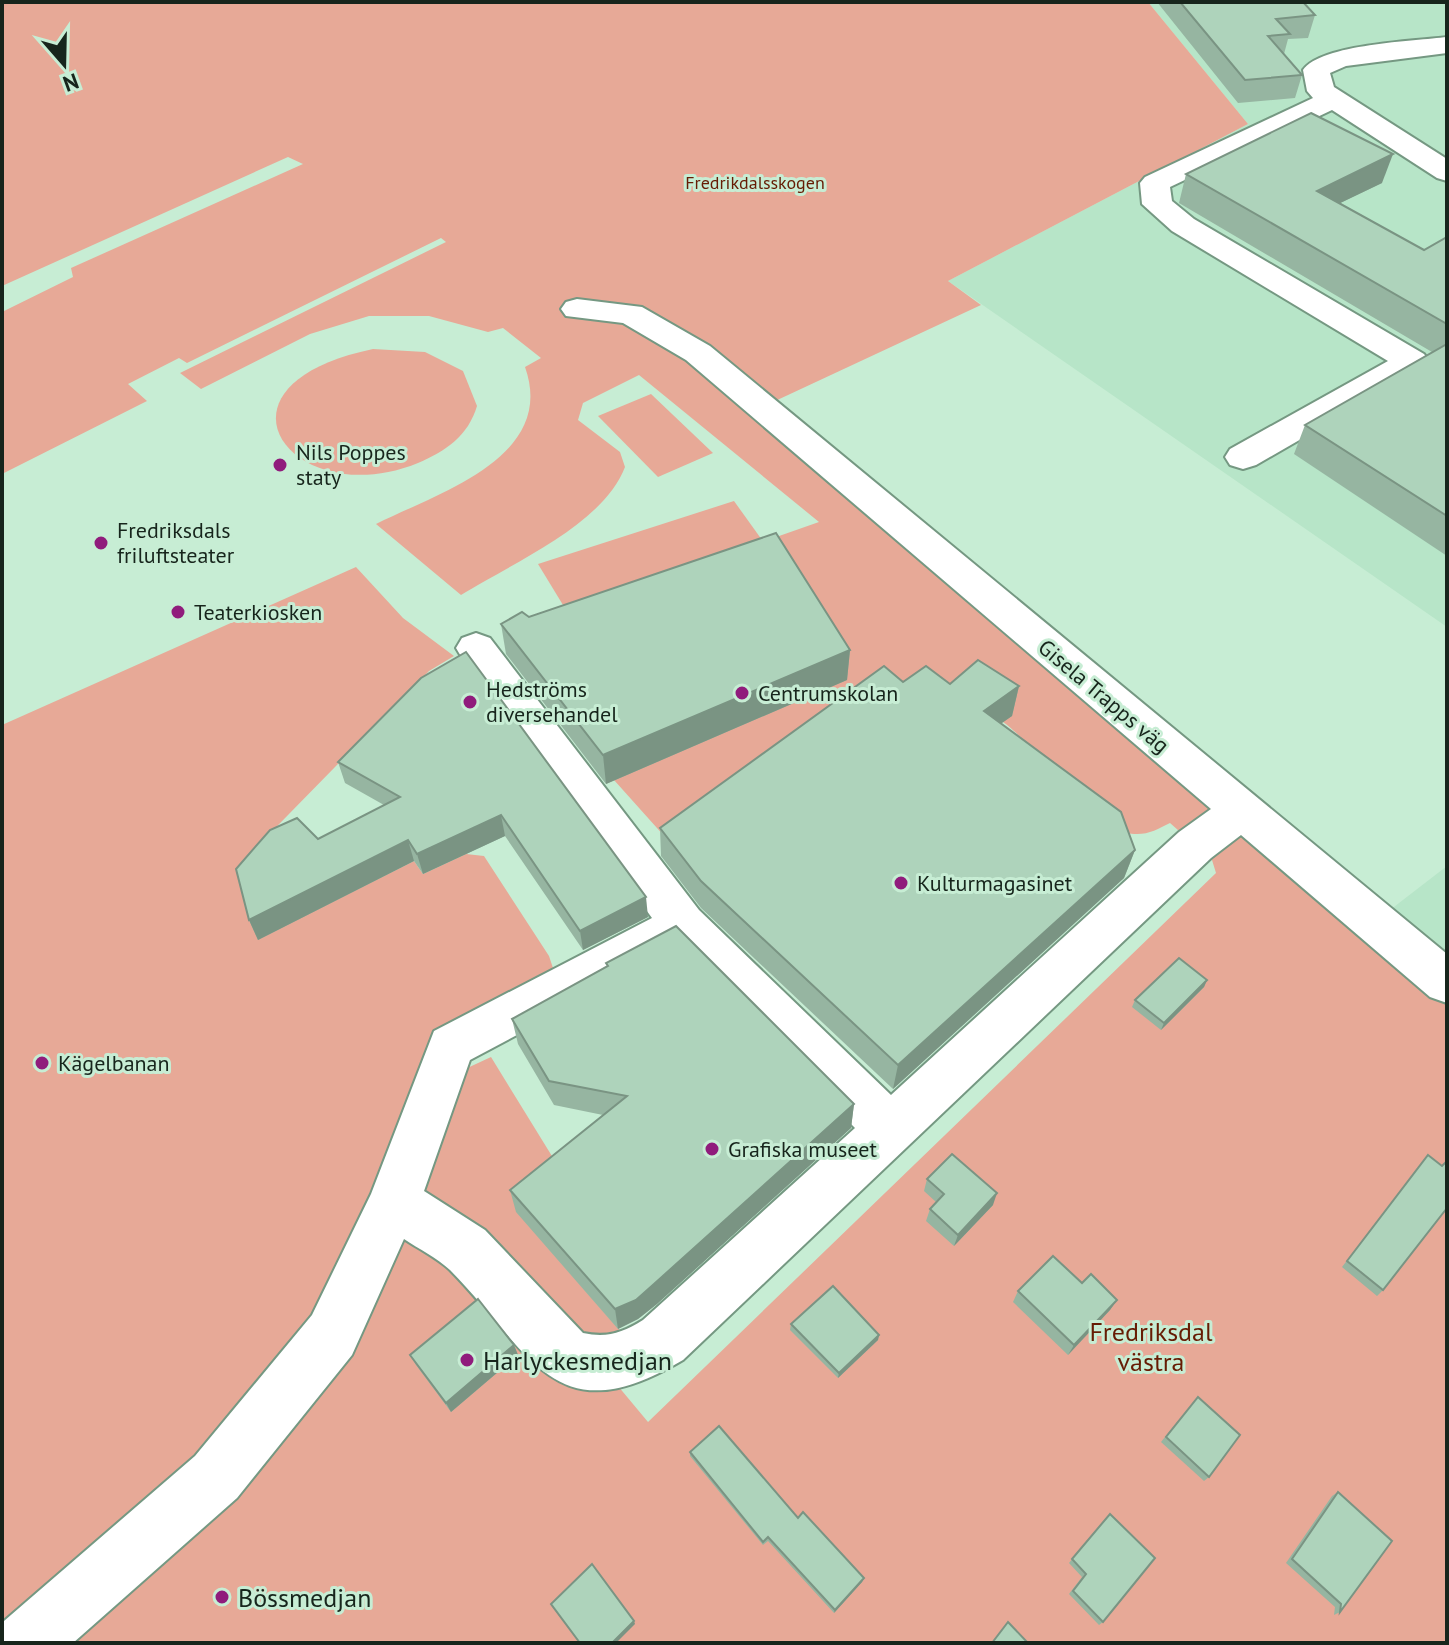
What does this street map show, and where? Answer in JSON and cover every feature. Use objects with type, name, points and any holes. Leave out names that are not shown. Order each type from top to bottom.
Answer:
[{"type":"street","points":[[1447,45],[1340,59],[1316,70],[1321,91],[1447,172]]},
{"type":"street","points":[[1243,457],[1412,361],[1183,225],[1157,204],[1155,183],[1333,99]]},
{"type":"street","name":"Gisela Trapps väg","points":[[577,309],[631,314],[698,353],[1447,982]]},
{"type":"street","points":[[476,648],[683,924],[891,1129]]},
{"type":"street","points":[[394,1202],[466,1249],[567,1357],[600,1365],[631,1359],[663,1340],[1195,845],[1241,811]]},
{"type":"street","points":[[26,1643],[216,1477],[332,1335],[394,1202],[451,1046],[683,924]]},
{"type":"shaded area","points":[[1148,2],[1447,3],[1447,627],[948,281],[1248,124]]},
{"type":"shaded area","points":[[1447,866],[1447,957],[1390,910]]},
{"type":"green space","points":[[2,2],[1148,2],[1248,124],[948,281],[981,305],[773,402],[1447,957],[1447,1643],[2,1643],[2,725],[356,567],[403,618],[454,656],[429,671],[241,863],[258,939],[414,861],[423,874],[466,854],[484,856],[549,956],[553,968],[546,984],[471,1023],[463,1070],[491,1057],[563,1174],[517,1212],[622,1333],[608,1374],[648,1422],[1216,873],[1212,860],[1170,823],[1148,833],[1134,834],[1120,830],[1103,819],[1003,722],[1011,715],[674,847],[614,780],[762,542],[819,522],[639,375],[583,403],[578,420],[620,452],[625,467],[614,488],[577,525],[461,595],[376,524],[460,484],[509,448],[524,425],[530,398],[525,367],[541,358],[503,328],[488,332],[429,316],[369,316],[310,334],[201,389],[180,373],[446,242],[441,238],[187,363],[179,358],[128,384],[147,401],[2,474],[2,312],[73,277],[71,268],[303,164],[288,157],[2,286]]},
{"type":"green space","points":[[373,349],[425,352],[463,371],[477,406],[468,426],[447,448],[428,458],[373,474],[333,472],[302,459],[282,439],[276,415],[287,390],[319,367]]},
{"type":"green space","points":[[651,394],[713,453],[658,477],[598,416]]},
{"type":"green space","points":[[734,501],[762,540],[563,605],[538,564]]},
{"type":"building","points":[[1180,2],[1303,2],[1315,15],[1276,19],[1290,34],[1268,36],[1302,75],[1245,80]]},
{"type":"building","points":[[1311,113],[1393,154],[1317,191],[1424,250],[1447,237],[1447,324],[1186,174]]},
{"type":"building","points":[[1447,344],[1447,516],[1305,425]]},
{"type":"building","points":[[776,533],[850,650],[603,755],[501,624],[522,612],[529,617]]},
{"type":"building","points":[[466,652],[646,897],[580,931],[501,815],[417,854],[408,840],[249,920],[236,869],[270,830],[297,818],[318,839],[400,797],[338,762],[421,678]]},
{"type":"building","name":"Kulturmagasinet","points":[[978,660],[1019,686],[984,711],[1121,812],[1135,850],[898,1065],[701,881],[660,828],[884,666],[903,682],[926,666],[950,684]]},
{"type":"building","name":"Grafiska museet","points":[[676,926],[854,1104],[636,1300],[615,1309],[510,1190],[627,1096],[549,1081],[512,1019]]},
{"type":"building","points":[[1179,958],[1207,980],[1164,1023],[1135,1000]]},
{"type":"building","points":[[952,1154],[997,1193],[958,1235],[930,1209],[944,1194],[927,1179]]},
{"type":"building","points":[[1428,1155],[1442,1166],[1447,1161],[1447,1208],[1383,1290],[1347,1261]]},
{"type":"building","points":[[1053,1256],[1082,1283],[1091,1274],[1117,1300],[1074,1345],[1018,1291]]},
{"type":"building","points":[[833,1286],[879,1335],[839,1373],[791,1324]]},
{"type":"building","name":"Harlyckesmedjan","points":[[478,1299],[514,1345],[446,1403],[410,1355]]},
{"type":"building","points":[[1198,1397],[1240,1435],[1209,1477],[1166,1437]]},
{"type":"building","points":[[719,1426],[798,1518],[803,1512],[864,1578],[835,1610],[768,1537],[763,1542],[690,1452]]},
{"type":"building","points":[[1338,1492],[1392,1541],[1340,1612],[1341,1604],[1292,1559]]},
{"type":"building","points":[[1110,1514],[1155,1558],[1103,1622],[1073,1591],[1086,1574],[1072,1559]]},
{"type":"building","points":[[592,1564],[634,1621],[612,1643],[580,1643],[551,1604]]},
{"type":"building","points":[[1008,1622],[1028,1643],[992,1643]]},
{"type":"place","name":"Nils Poppes staty","points":[[280,465]]},
{"type":"place","name":"Fredriksdals friluftsteater","points":[[101,543]]},
{"type":"place","name":"Teaterkiosken","points":[[178,612]]},
{"type":"place","name":"Centrumskolan","points":[[742,693]]},
{"type":"place","name":"Hedströms diversehandel","points":[[470,702]]},
{"type":"place","name":"Kulturmagasinet","points":[[901,883]]},
{"type":"place","name":"Kägelbanan","points":[[42,1063]]},
{"type":"place","name":"Grafiska museet","points":[[712,1149]]},
{"type":"place","name":"Harlyckesmedjan","points":[[467,1360]]},
{"type":"place","name":"Bössmedjan","points":[[222,1597]]},
{"type":"park label","name":"Fredrikdalsskogen","points":[[755,182]]},
{"type":"park label","name":"Fredriksdal västra","points":[[1151,1346]]}]
